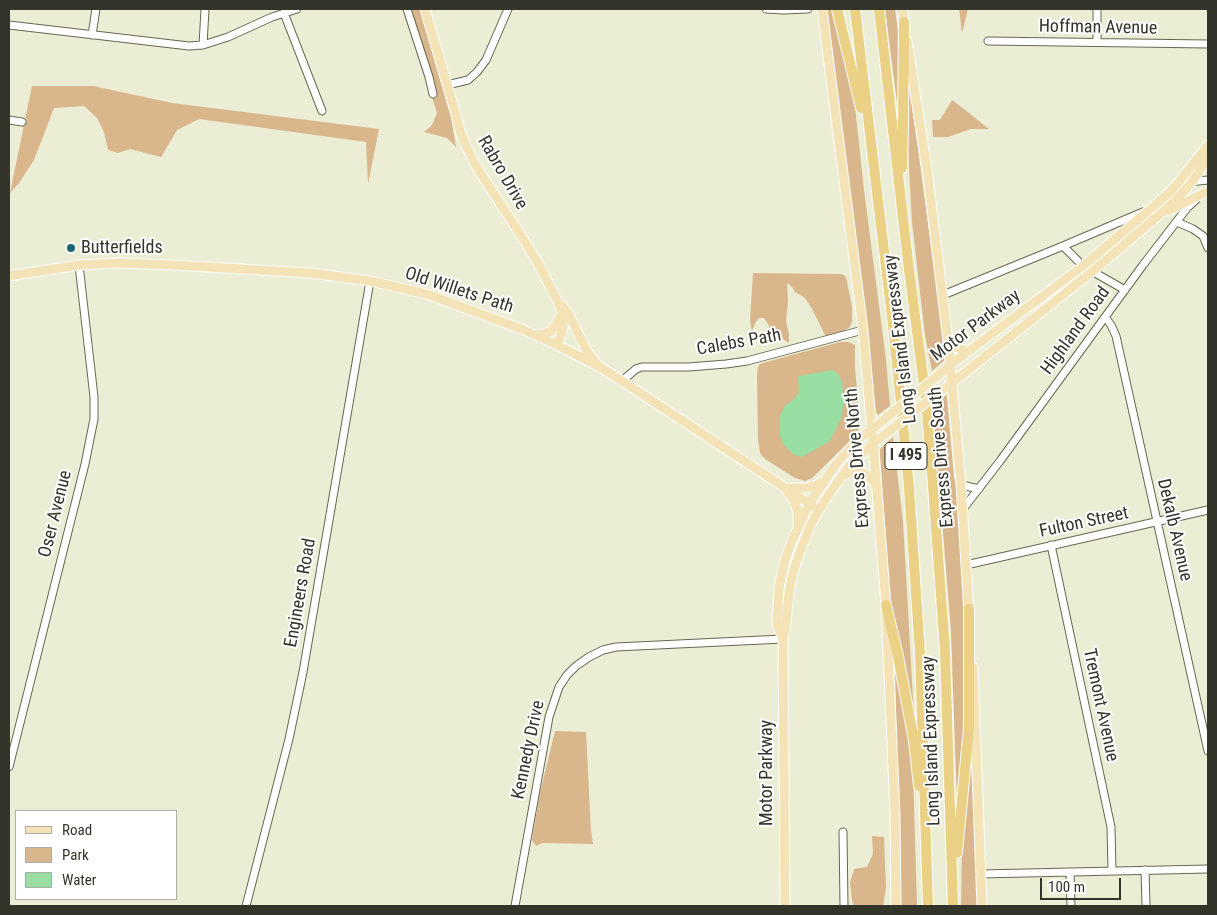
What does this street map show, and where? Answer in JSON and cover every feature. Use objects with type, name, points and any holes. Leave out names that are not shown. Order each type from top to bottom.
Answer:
[{"type":"highway","points":[[837,9],[860,104],[881,224]]},
{"type":"highway","name":"Long Island Expressway","points":[[855,9],[901,403],[915,563],[920,653],[928,906]]},
{"type":"highway","name":"Long Island Expressway","points":[[879,9],[926,400],[945,651],[954,906]]},
{"type":"highway","points":[[900,188],[903,128],[904,22]]},
{"type":"highway","points":[[886,605],[914,741],[928,906]]},
{"type":"highway","points":[[954,906],[970,719],[969,609]]},
{"type":"main road","name":"Rabro Drive","points":[[425,9],[462,134],[470,154],[534,257],[563,314]]},
{"type":"main road","name":"Express Drive North","points":[[822,9],[876,441],[876,484],[886,605],[895,815],[896,906]]},
{"type":"main road","name":"Express Drive South","points":[[902,9],[927,169],[943,295],[962,484],[977,737],[982,906]]},
{"type":"main road","name":"Motor Parkway","points":[[783,639],[776,624],[779,588],[785,560],[809,504],[836,464],[848,450],[950,365],[1082,266],[1168,194],[1208,145]]},
{"type":"main road","name":"Motor Parkway","points":[[785,906],[783,639],[792,576],[811,524],[849,466],[876,441],[952,384],[1093,271],[1159,215],[1192,182],[1208,158]]},
{"type":"main road","points":[[1159,215],[1205,193]]},
{"type":"main road","name":"Old Willets Path","points":[[9,276],[79,265],[118,263],[203,266],[311,273],[370,281],[427,294],[534,335],[600,368],[819,510]]},
{"type":"main road","points":[[556,298],[568,313],[587,351],[600,368]]},
{"type":"main road","points":[[534,335],[550,331],[563,314]]},
{"type":"main road","points":[[557,345],[563,328],[563,314]]},
{"type":"main road","points":[[948,341],[957,348],[970,350]]},
{"type":"main road","points":[[842,476],[854,472],[864,473],[876,484]]},
{"type":"main road","points":[[785,488],[805,488],[816,486],[824,481]]},
{"type":"main road","points":[[785,488],[794,500],[798,512],[798,527]]},
{"type":"street","points":[[92,35],[96,9]]},
{"type":"street","points":[[203,45],[205,9]]},
{"type":"street","points":[[9,25],[189,46],[203,45],[228,37],[297,9]]},
{"type":"street","points":[[407,9],[433,94]]},
{"type":"street","points":[[447,84],[468,80],[477,72],[486,60],[508,9]]},
{"type":"street","points":[[766,9],[808,9]]},
{"type":"street","points":[[1096,42],[1097,9]]},
{"type":"street","points":[[284,13],[322,112]]},
{"type":"street","name":"Hoffman Avenue","points":[[988,41],[1208,44]]},
{"type":"street","points":[[9,120],[22,122]]},
{"type":"street","points":[[1178,183],[1208,180]]},
{"type":"street","name":"Highland Road","points":[[963,509],[1186,208],[1205,193]]},
{"type":"street","points":[[943,295],[1150,209]]},
{"type":"street","points":[[1177,222],[1203,236],[1208,248]]},
{"type":"street","points":[[1063,246],[1082,266],[1124,290]]},
{"type":"street","name":"Oser Avenue","points":[[9,766],[83,471],[94,419],[94,397],[79,265]]},
{"type":"street","name":"Engineers Road","points":[[246,906],[289,738],[301,681],[370,281]]},
{"type":"street","name":"Dekalb Avenue","points":[[1106,318],[1116,336],[1208,751]]},
{"type":"street","name":"Calebs Path","points":[[622,381],[636,369],[642,367],[689,367],[747,361],[863,330]]},
{"type":"street","points":[[962,484],[979,489]]},
{"type":"street","name":"Fulton Street","points":[[966,565],[1208,510]]},
{"type":"street","name":"Tremont Avenue","points":[[1051,545],[1112,827],[1112,871]]},
{"type":"street","name":"Kennedy Drive","points":[[514,906],[549,717],[559,687],[576,666],[603,650],[616,647],[783,639]]},
{"type":"street","points":[[843,832],[844,906]]},
{"type":"street","points":[[980,874],[1208,869]]},
{"type":"street","points":[[1145,870],[1146,906]]},
{"type":"street","points":[[1070,872],[1071,906]]},
{"type":"green space","points":[[405,9],[420,9],[451,117],[456,147],[447,138],[424,132],[432,125],[437,113]]},
{"type":"green space","points":[[827,9],[834,9],[855,107],[890,406],[878,415],[875,411]]},
{"type":"green space","points":[[885,9],[895,9],[899,40],[900,102],[897,102]]},
{"type":"green space","points":[[959,9],[968,9],[962,33],[960,16]]},
{"type":"green space","points":[[907,83],[909,83],[943,334],[945,360],[932,371],[925,335],[912,222],[907,130]]},
{"type":"green space","points":[[32,86],[93,86],[172,103],[379,129],[368,184],[366,142],[199,119],[177,130],[161,157],[130,149],[118,153],[108,150],[104,132],[97,118],[84,106],[54,108],[34,160],[10,193]]},
{"type":"green space","points":[[952,100],[989,129],[971,129],[948,137],[933,137],[932,120],[940,120]]},
{"type":"green space","points":[[753,273],[842,274],[846,277],[852,307],[850,327],[838,335],[829,338],[825,335],[804,297],[795,292],[787,283],[786,322],[789,343],[771,331],[764,318],[759,318],[752,332],[750,321]]},
{"type":"green space","points":[[840,342],[848,342],[855,345],[860,427],[853,438],[812,478],[805,481],[795,478],[765,459],[760,453],[758,439],[758,367],[766,362]]},
{"type":"green space","points":[[946,395],[954,478],[958,494],[968,710],[957,803],[951,630],[934,422],[937,417],[935,404]]},
{"type":"green space","points":[[893,437],[903,522],[915,734],[890,597],[880,449]]},
{"type":"green space","points":[[895,671],[897,671],[913,770],[917,906],[901,906]]},
{"type":"green space","points":[[555,731],[586,732],[593,844],[542,843],[536,846],[532,840],[540,793]]},
{"type":"green space","points":[[972,753],[975,753],[979,906],[961,906],[962,848]]},
{"type":"green space","points":[[872,836],[884,837],[886,887],[883,906],[854,906],[850,883],[854,869],[867,867],[873,854]]},
{"type":"water","points":[[833,370],[838,374],[842,382],[844,400],[841,419],[830,441],[802,457],[794,455],[783,444],[780,436],[780,416],[785,406],[799,393],[799,376]]},
{"type":"place","name":"Butterfields","points":[[71,248]]}]
